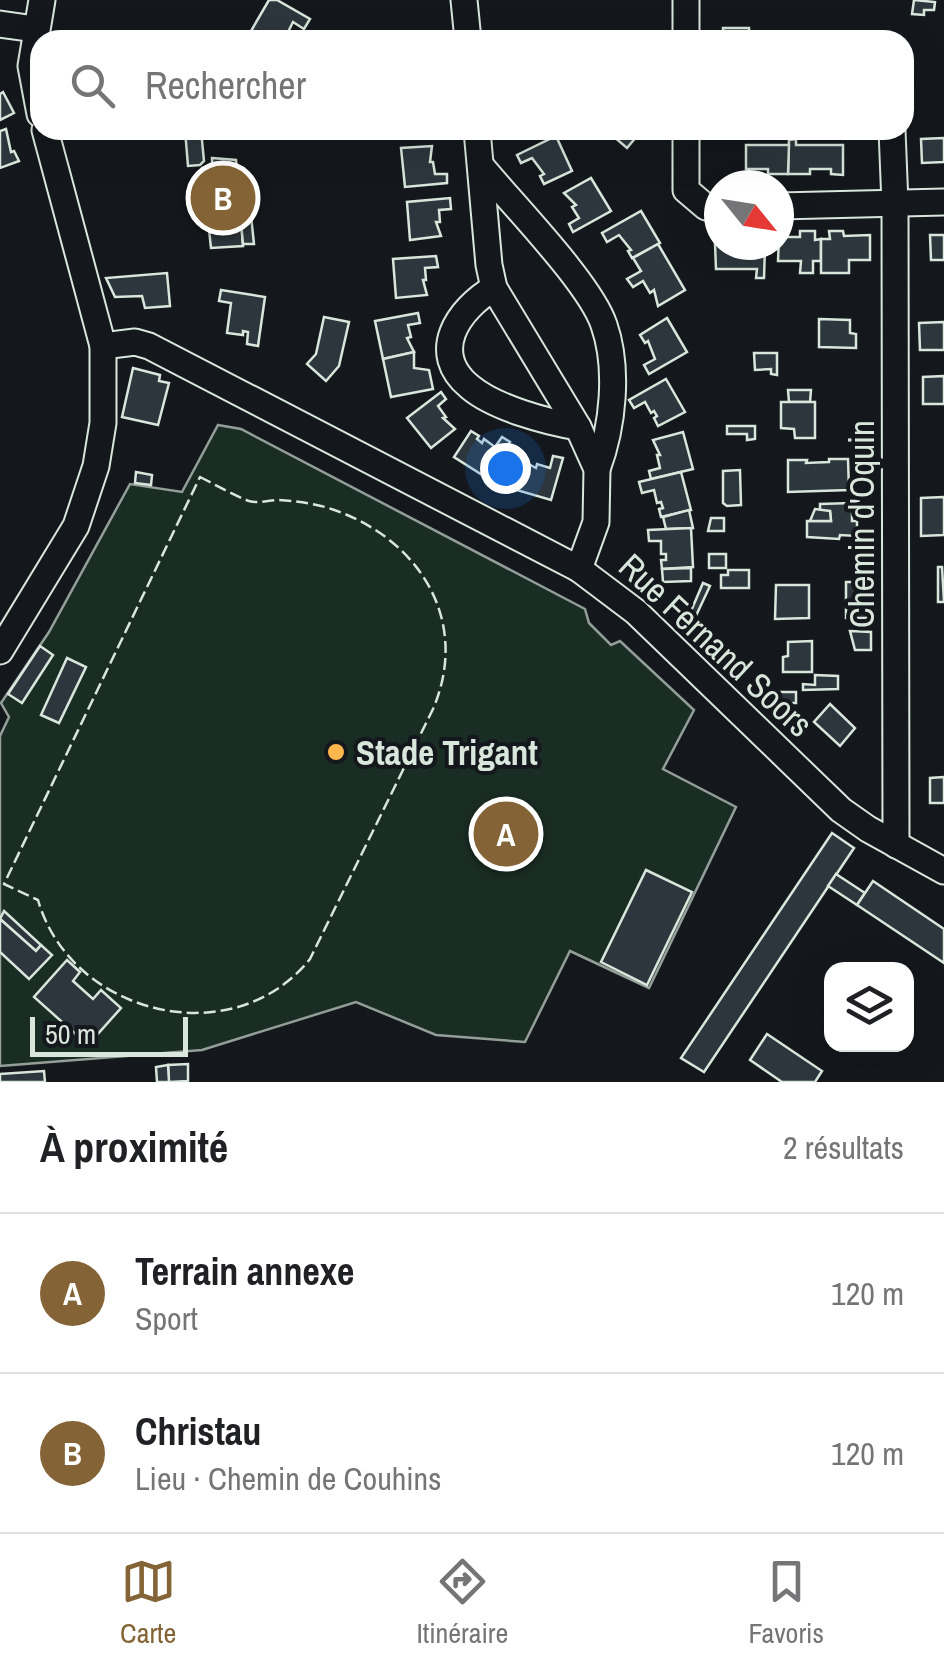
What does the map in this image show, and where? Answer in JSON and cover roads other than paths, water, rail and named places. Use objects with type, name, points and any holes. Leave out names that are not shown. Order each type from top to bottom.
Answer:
[{"type":"street","points":[[0,24],[35,29],[42,0]]},
{"type":"street","points":[[464,0],[467,30]]},
{"type":"street","points":[[686,0],[686,30]]},
{"type":"street","points":[[0,651],[67,546],[96,466],[103,423],[104,346],[48,140]]},
{"type":"street","points":[[479,140],[494,288],[578,427],[597,469]]},
{"type":"street","points":[[686,140],[686,190],[704,205]]},
{"type":"street","name":"Chemin d'Oquin","points":[[892,140],[896,844]]},
{"type":"street","points":[[481,166],[581,286],[604,322],[612,358],[611,401],[605,448],[597,469],[596,522],[580,569]]},
{"type":"street","points":[[794,206],[944,202]]},
{"type":"street","points":[[494,288],[468,306],[455,325],[451,348],[457,371],[470,387],[490,399],[553,423],[578,427]]},
{"type":"street","name":"Rue Fernand Soors","points":[[104,346],[134,342],[149,346],[580,569],[636,612],[841,810],[944,871]]},
{"type":"place","name":"Christau","points":[[223,198]]},
{"type":"place","name":"Stade Trigant","points":[[336,752]]},
{"type":"place","name":"Terrain annexe","points":[[506,834]]}]
